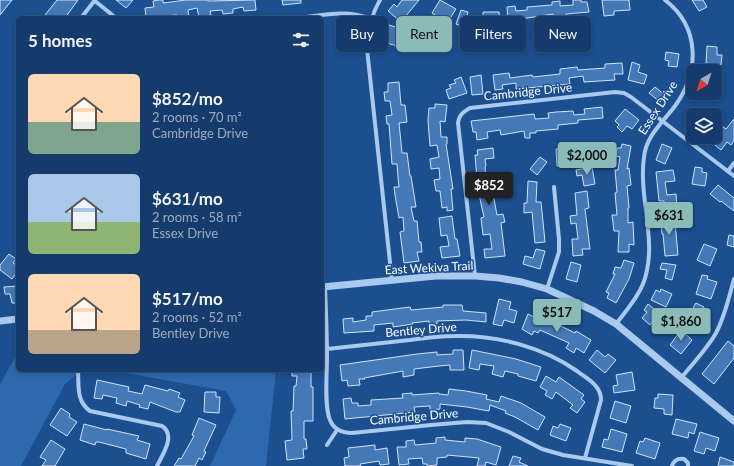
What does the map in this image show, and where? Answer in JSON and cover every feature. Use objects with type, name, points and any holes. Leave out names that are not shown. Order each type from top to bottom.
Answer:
[{"type":"street","points":[[83,16],[95,0],[114,16]]},
{"type":"street","points":[[372,16],[380,0]]},
{"type":"street","name":"Essex Drive","points":[[616,324],[642,285],[647,270],[649,252],[643,172],[646,147],[650,138],[676,104],[688,81],[692,67],[692,42],[685,21],[675,7],[665,0]]},
{"type":"street","points":[[317,16],[345,13],[364,16]]},
{"type":"street","points":[[367,52],[392,281]]},
{"type":"street","name":"Cambridge Drive","points":[[475,276],[458,123],[458,118],[461,114],[470,108],[615,92],[624,93],[734,176]]},
{"type":"street","points":[[728,171],[734,163]]},
{"type":"street","points":[[547,289],[559,252],[554,187]]},
{"type":"street","name":"East Wekiva Trail","points":[[324,287],[436,276],[475,276],[522,282],[547,289],[594,311],[616,324],[734,420]]},
{"type":"street","points":[[682,377],[716,332],[722,319],[734,279]]},
{"type":"street","points":[[324,302],[327,349],[327,411],[330,421],[337,430],[327,445]]},
{"type":"street","points":[[0,321],[16,319]]},
{"type":"street","name":"Bentley Drive","points":[[327,349],[456,336],[487,338],[513,343],[553,356],[588,379],[599,388],[601,394],[601,400],[585,458]]},
{"type":"street","points":[[78,372],[80,401],[90,411],[166,428],[168,442],[157,466]]},
{"type":"street","name":"Cambridge Drive","points":[[337,430],[344,433],[352,433],[467,422],[486,423],[509,432],[542,449],[563,455],[632,466]]},
{"type":"street","points":[[672,466],[676,460],[680,458],[688,462],[688,466]]},
{"type":"shaded area","points":[[16,356],[16,372],[80,372],[65,384],[21,466],[0,466],[0,384]]},
{"type":"shaded area","points":[[120,372],[276,372],[266,466],[210,466],[236,410],[226,391]]},
{"type":"building","points":[[0,0],[12,0],[0,15]]},
{"type":"building","points":[[57,0],[78,0],[66,16],[45,15]]},
{"type":"building","points":[[116,0],[133,0],[126,8]]},
{"type":"building","points":[[163,0],[163,3],[186,0],[255,0],[256,10],[244,11],[243,7],[233,9],[233,13],[223,14],[222,10],[210,11],[211,15],[199,16],[197,8],[188,10],[189,16],[146,16],[145,8],[154,7],[153,1]]},
{"type":"building","points":[[282,0],[301,0],[301,3],[283,5]]},
{"type":"building","points":[[402,0],[419,0],[406,16],[396,16],[396,18],[388,11],[394,4],[397,7]]},
{"type":"building","points":[[440,0],[456,9],[452,16],[436,16],[432,13]]},
{"type":"building","points":[[573,0],[587,2],[589,12],[566,14],[566,16],[553,16],[553,14],[526,18],[526,16],[508,16],[507,7],[515,6],[516,11],[527,10],[527,7],[552,5],[552,2],[560,1],[560,6],[573,5]]},
{"type":"building","points":[[602,0],[629,0],[630,10],[614,11],[614,15],[604,16]]},
{"type":"building","points":[[692,0],[703,0],[707,7],[699,11]]},
{"type":"building","points":[[461,10],[468,12],[467,16],[460,16],[460,25],[456,24]]},
{"type":"building","points":[[483,12],[499,12],[499,16],[483,16]]},
{"type":"building","points":[[389,25],[396,27],[396,46],[388,43]]},
{"type":"building","points":[[707,46],[717,47],[717,55],[722,55],[721,64],[706,63]]},
{"type":"building","points":[[666,52],[679,54],[677,67],[668,66],[669,61],[665,60]]},
{"type":"building","points":[[632,62],[640,65],[638,72],[647,75],[644,84],[628,80]]},
{"type":"building","points":[[622,63],[623,74],[614,74],[615,80],[584,82],[583,76],[569,78],[570,84],[516,89],[516,83],[502,85],[503,89],[495,90],[493,75],[509,73],[510,78],[532,75],[533,77],[560,74],[560,69],[577,67],[578,70],[605,68],[605,64]]},
{"type":"building","points":[[481,75],[483,94],[472,95],[470,77]]},
{"type":"building","points":[[461,77],[467,93],[449,99],[446,90],[451,88],[449,85],[456,83],[454,80]]},
{"type":"building","points":[[399,82],[401,105],[405,105],[407,122],[399,123],[402,153],[407,153],[416,207],[411,207],[414,221],[417,221],[419,242],[421,242],[422,252],[417,252],[419,261],[404,263],[400,232],[404,231],[403,217],[399,218],[394,187],[399,187],[397,164],[392,164],[389,124],[387,124],[386,116],[392,115],[390,101],[385,101],[384,92],[388,92],[388,83]]},
{"type":"building","points":[[655,87],[666,96],[660,102],[649,93]]},
{"type":"building","points":[[435,104],[447,105],[445,122],[440,121],[441,137],[447,137],[446,144],[453,189],[451,189],[453,210],[447,211],[447,207],[442,208],[440,191],[436,191],[434,180],[440,179],[439,168],[431,169],[430,159],[439,157],[437,145],[430,146],[428,121],[429,108],[435,108]]},
{"type":"building","points":[[602,107],[603,118],[578,120],[578,123],[558,125],[558,129],[536,131],[536,133],[530,133],[530,138],[525,138],[524,131],[501,135],[500,130],[487,132],[488,138],[477,140],[476,132],[473,132],[471,121],[534,114],[535,119],[549,118],[548,113],[573,111],[574,115],[585,114],[584,109]]},
{"type":"building","points":[[625,109],[639,120],[632,129],[627,126],[622,132],[617,127],[619,125],[615,121]]},
{"type":"building","points":[[734,119],[734,141],[731,145],[727,142],[721,150],[714,144],[722,144],[722,126],[726,129]]},
{"type":"building","points":[[622,144],[631,146],[627,169],[629,168],[631,185],[627,186],[629,208],[628,223],[633,222],[634,245],[629,244],[629,252],[618,252],[619,231],[614,231],[612,215],[617,215],[615,170],[618,170],[620,157],[616,156],[617,148],[621,148]]},
{"type":"building","points":[[662,144],[672,148],[665,164],[656,160]]},
{"type":"building","points":[[493,148],[494,158],[485,159],[486,178],[495,177],[497,188],[492,188],[497,215],[503,214],[505,222],[501,223],[505,256],[485,258],[484,249],[492,249],[490,234],[483,235],[481,218],[484,217],[478,190],[475,155],[478,155],[477,150]]},
{"type":"building","points":[[563,148],[564,156],[573,155],[574,164],[557,166],[556,149]]},
{"type":"building","points":[[540,157],[547,162],[537,175],[530,169]]},
{"type":"building","points":[[592,167],[595,184],[584,186],[582,175],[577,176],[576,170]]},
{"type":"building","points":[[695,167],[702,168],[702,172],[707,173],[705,186],[692,184]]},
{"type":"building","points":[[673,170],[675,181],[665,182],[667,195],[676,194],[677,210],[665,211],[664,201],[659,201],[656,172]]},
{"type":"building","points":[[528,181],[537,182],[536,202],[541,202],[545,242],[535,243],[532,212],[524,213],[524,203],[527,203]]},
{"type":"building","points":[[718,185],[734,198],[734,211],[710,194]]},
{"type":"building","points":[[587,191],[589,208],[585,209],[590,249],[582,249],[583,255],[573,256],[572,239],[578,239],[576,223],[571,224],[570,216],[577,215],[575,193]]},
{"type":"building","points":[[452,216],[455,239],[457,239],[460,256],[442,258],[440,247],[449,246],[447,235],[441,236],[439,218]]},
{"type":"building","points":[[670,216],[671,223],[675,222],[678,255],[665,256],[660,217]]},
{"type":"building","points":[[729,235],[734,236],[734,247],[727,245]]},
{"type":"building","points":[[704,244],[717,249],[710,266],[697,260]]},
{"type":"building","points":[[536,249],[545,251],[540,269],[523,264],[525,256],[533,258]]},
{"type":"building","points":[[9,254],[16,259],[13,263],[16,265],[16,274],[12,279],[0,270],[0,265]]},
{"type":"building","points":[[624,260],[634,263],[629,279],[616,303],[607,298],[609,293],[606,292],[615,274],[613,274],[615,267],[621,268]]},
{"type":"building","points":[[571,262],[581,265],[577,282],[566,279]]},
{"type":"building","points":[[662,263],[676,265],[672,280],[665,278],[667,270],[660,269]]},
{"type":"building","points":[[702,275],[708,276],[707,279],[717,282],[711,299],[696,294]]},
{"type":"building","points":[[16,286],[16,303],[12,303],[10,294],[5,294],[4,287]]},
{"type":"building","points":[[661,289],[672,294],[666,307],[651,300],[656,290],[660,292]]},
{"type":"building","points":[[499,299],[511,302],[509,309],[517,311],[514,323],[504,320],[502,326],[493,324]]},
{"type":"building","points":[[696,303],[704,307],[695,323],[687,318]]},
{"type":"building","points":[[648,304],[659,313],[650,325],[642,318],[647,312],[644,310]]},
{"type":"building","points":[[443,305],[462,305],[463,311],[486,313],[486,322],[466,320],[437,321],[437,324],[429,325],[429,321],[393,327],[393,323],[374,325],[374,331],[344,333],[343,319],[353,318],[353,322],[366,320],[366,316],[372,316],[372,312],[410,307],[411,310],[443,307]]},
{"type":"building","points":[[528,314],[551,325],[553,322],[575,333],[576,331],[591,340],[584,353],[576,348],[574,353],[566,348],[569,343],[540,330],[538,333],[534,331],[532,335],[522,329]]},
{"type":"building","points":[[681,330],[692,340],[681,354],[670,345]]},
{"type":"building","points":[[728,341],[734,346],[734,358],[714,384],[702,374]]},
{"type":"building","points":[[453,350],[463,350],[464,370],[450,370],[450,365],[414,369],[414,375],[403,377],[403,371],[359,379],[360,385],[348,386],[347,380],[342,381],[340,365],[437,352],[437,355],[453,354]]},
{"type":"building","points":[[472,350],[516,359],[541,367],[536,381],[505,371],[503,377],[492,374],[494,366],[480,364],[479,370],[469,368]]},
{"type":"building","points":[[597,350],[605,357],[608,354],[616,360],[605,373],[589,360]]},
{"type":"building","points":[[292,372],[311,372],[311,387],[313,387],[313,421],[304,421],[304,439],[306,439],[307,449],[303,449],[304,458],[287,460],[285,441],[292,440],[291,411],[293,411],[294,386],[296,386],[297,376],[292,376]]},
{"type":"building","points":[[632,372],[635,390],[614,393],[613,386],[618,385],[616,375]]},
{"type":"building","points":[[546,376],[556,382],[559,377],[584,395],[581,399],[585,402],[577,413],[570,408],[573,405],[556,392],[552,399],[545,395],[547,391],[540,387]]},
{"type":"building","points":[[97,380],[129,387],[128,391],[142,394],[145,385],[168,391],[169,389],[180,393],[178,397],[185,400],[180,412],[176,412],[150,402],[148,409],[139,407],[140,405],[127,401],[126,406],[116,403],[117,398],[103,395],[102,399],[94,398]]},
{"type":"building","points":[[449,389],[487,395],[486,399],[499,402],[501,396],[521,403],[545,417],[538,430],[505,413],[506,411],[490,405],[489,411],[440,404],[440,409],[430,410],[430,406],[414,407],[415,412],[345,419],[343,399],[351,398],[352,403],[358,403],[358,406],[371,405],[371,400],[403,398],[402,394],[412,393],[412,395],[439,393],[448,395]]},
{"type":"building","points":[[205,392],[216,392],[216,397],[220,397],[219,413],[204,412]]},
{"type":"building","points":[[658,394],[673,395],[672,415],[664,414],[664,409],[654,408],[655,398],[658,398]]},
{"type":"building","points":[[615,401],[631,406],[626,423],[610,418]]},
{"type":"building","points":[[61,408],[70,414],[69,417],[77,422],[67,436],[50,425]]},
{"type":"building","points":[[199,418],[216,425],[204,451],[206,452],[202,460],[199,458],[195,466],[174,466],[179,458],[181,459],[194,436],[192,435]]},
{"type":"building","points":[[676,419],[697,424],[694,434],[689,432],[688,438],[672,434]]},
{"type":"building","points":[[84,424],[139,436],[137,440],[150,444],[146,459],[126,453],[126,449],[99,442],[96,442],[95,445],[80,440]]},
{"type":"building","points":[[560,424],[571,428],[566,441],[550,435],[553,426],[558,428]]},
{"type":"building","points":[[611,429],[627,434],[622,452],[602,447],[604,439],[608,440]]},
{"type":"building","points":[[700,432],[719,438],[715,451],[706,448],[704,454],[694,451]]},
{"type":"building","points":[[445,437],[445,440],[465,442],[465,438],[477,439],[501,447],[496,465],[486,462],[485,466],[477,466],[479,458],[447,455],[447,457],[437,458],[437,465],[427,466],[427,464],[423,464],[422,458],[408,459],[409,464],[399,465],[397,447],[406,447],[406,441],[414,440],[415,445],[436,443],[436,438]]},
{"type":"building","points":[[645,438],[660,443],[655,459],[636,453],[640,441],[643,442]]},
{"type":"building","points":[[51,440],[65,449],[55,466],[42,466],[46,460],[40,457]]},
{"type":"building","points":[[375,445],[375,450],[387,448],[389,464],[380,465],[379,461],[360,464],[361,466],[345,466],[344,458],[349,457],[348,448]]},
{"type":"building","points":[[513,456],[521,458],[519,462],[528,466],[509,466]]},
{"type":"building","points":[[720,457],[734,462],[734,466],[718,466]]}]
